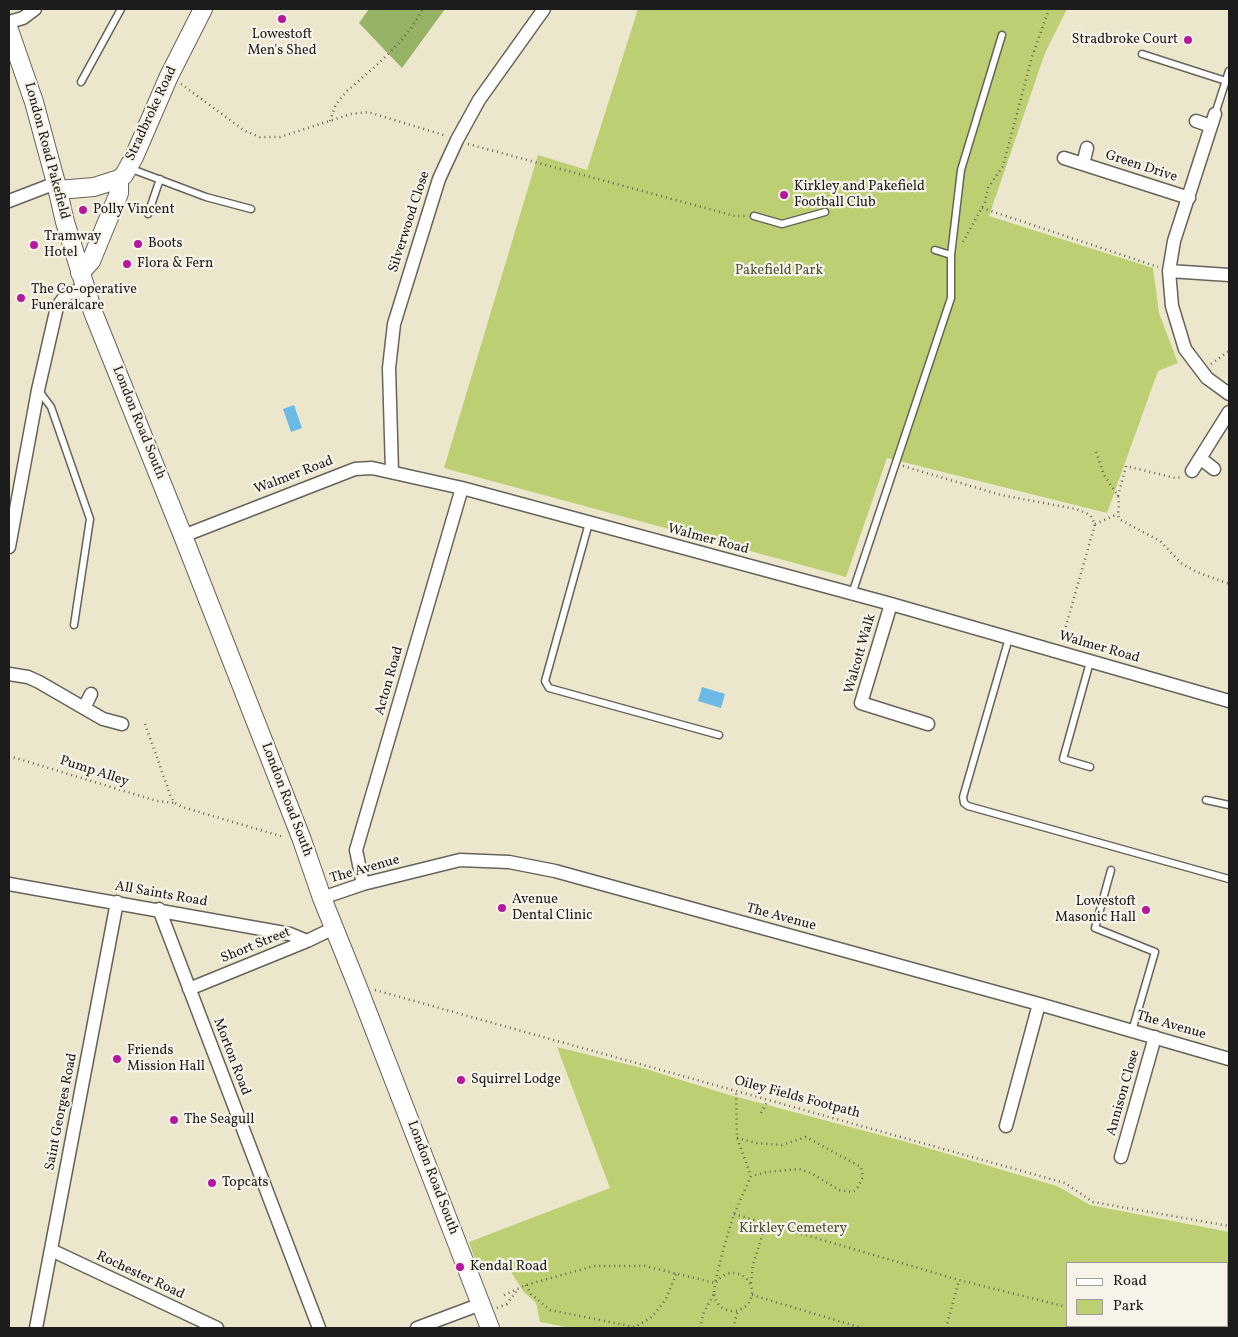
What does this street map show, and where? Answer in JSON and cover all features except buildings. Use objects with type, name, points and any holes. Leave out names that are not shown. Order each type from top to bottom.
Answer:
[{"type":"main road","name":"Stradbroke Road","points":[[82,280],[116,201],[124,173],[169,76],[203,9]]},
{"type":"main road","name":"London Road Pakefield","points":[[9,30],[34,102],[82,280]]},
{"type":"main road","points":[[57,186],[94,187],[124,173]]},
{"type":"main road","name":"London Road South","points":[[82,280],[302,840],[322,898],[358,985],[490,1328]]},
{"type":"street","points":[[9,22],[23,18],[35,9]]},
{"type":"street","name":"Silverwood Close","points":[[392,472],[389,368],[394,324],[439,179],[479,100],[544,9]]},
{"type":"street","name":"Green Drive","points":[[1215,114],[1174,241],[1169,271],[1172,306],[1185,349],[1207,378],[1229,394]]},
{"type":"street","points":[[1196,121],[1211,126]]},
{"type":"street","name":"Green Drive","points":[[1083,164],[1087,148]]},
{"type":"street","name":"Green Drive","points":[[1064,158],[1189,198]]},
{"type":"street","points":[[9,201],[57,186]]},
{"type":"street","points":[[1169,271],[1229,275]]},
{"type":"street","points":[[9,547],[38,390],[57,307],[82,280]]},
{"type":"street","points":[[1192,471],[1229,412]]},
{"type":"street","points":[[1200,458],[1214,468]]},
{"type":"street","name":"Walmer Road","points":[[183,536],[354,468],[372,468],[462,488],[891,604],[1229,701]]},
{"type":"street","name":"Acton Road","points":[[363,884],[356,850],[462,488]]},
{"type":"street","name":"Walcott Walk","points":[[891,604],[861,703],[928,724]]},
{"type":"street","points":[[9,674],[28,677],[103,719],[122,724]]},
{"type":"street","points":[[84,708],[91,694]]},
{"type":"street","name":"The Avenue","points":[[322,898],[363,884],[460,860],[509,862],[555,871],[1229,1058]]},
{"type":"street","name":"All Saints Road","points":[[9,884],[290,934],[307,941]]},
{"type":"street","name":"Saint Georges Road","points":[[36,1328],[117,902]]},
{"type":"street","name":"Morton Road","points":[[159,910],[319,1328]]},
{"type":"street","name":"Short Street","points":[[189,989],[307,941],[334,928]]},
{"type":"street","points":[[1006,1126],[1039,1004]]},
{"type":"street","name":"Annison Close","points":[[1121,1157],[1155,1037]]},
{"type":"street","name":"Rochester Road","points":[[51,1250],[217,1328]]},
{"type":"street","points":[[417,1328],[481,1304]]},
{"type":"lane","points":[[81,82],[121,9]]},
{"type":"lane","points":[[852,594],[951,298],[951,255],[961,170],[1002,35]]},
{"type":"lane","points":[[1142,54],[1226,81]]},
{"type":"lane","points":[[1215,114],[1229,71]]},
{"type":"lane","points":[[124,173],[160,179],[206,197],[252,209]]},
{"type":"lane","points":[[148,214],[160,179]]},
{"type":"lane","points":[[754,216],[782,224],[825,212]]},
{"type":"lane","points":[[935,250],[951,255]]},
{"type":"lane","points":[[38,390],[51,407],[90,519],[74,625]]},
{"type":"lane","points":[[589,523],[545,681],[550,688],[718,735]]},
{"type":"lane","points":[[1010,638],[964,797],[964,803],[968,806],[1229,879]]},
{"type":"lane","points":[[1090,662],[1063,759],[1090,767]]},
{"type":"lane","points":[[1206,800],[1229,805]]},
{"type":"lane","points":[[1111,870],[1095,928],[1155,952],[1132,1031]]},
{"type":"path","points":[[330,121],[336,104],[347,90],[378,64],[400,42],[423,9]]},
{"type":"path","points":[[951,255],[960,247],[985,202],[988,188],[1003,166],[1032,57],[1049,9]]},
{"type":"path","points":[[982,208],[1169,271]]},
{"type":"path","points":[[1201,370],[1229,351]]},
{"type":"path","points":[[1096,452],[1104,475],[1118,496]]},
{"type":"path","points":[[895,464],[1001,495],[1076,509],[1090,515],[1095,524],[1058,652]]},
{"type":"path","points":[[1192,471],[1184,476],[1175,478],[1126,466],[1118,496],[1119,519],[1160,541],[1182,564],[1229,584]]},
{"type":"path","points":[[1095,524],[1118,514]]},
{"type":"path","points":[[145,724],[171,797],[175,802]]},
{"type":"path","name":"Pump Alley","points":[[9,756],[157,801],[175,802],[182,807],[302,840]]},
{"type":"path","name":"Oiley Fields Footpath","points":[[358,985],[1065,1183],[1093,1202],[1229,1226]]},
{"type":"path","points":[[700,1328],[704,1312],[714,1294],[723,1250],[734,1214],[752,1176],[737,1138],[736,1091]]},
{"type":"path","points":[[761,1113],[768,1100]]},
{"type":"path","points":[[737,1138],[757,1143],[782,1145],[806,1137],[861,1167],[863,1177],[853,1192],[839,1190],[810,1173],[798,1169],[768,1172],[752,1176]]},
{"type":"path","points":[[734,1214],[959,1280],[1066,1308]]},
{"type":"path","points":[[714,1294],[718,1304],[727,1310],[738,1310],[747,1305],[752,1295],[753,1265],[766,1223]]},
{"type":"path","points":[[504,1295],[526,1286],[594,1266],[645,1266],[716,1284]]},
{"type":"path","points":[[716,1284],[723,1275],[733,1272],[744,1276],[751,1284]]},
{"type":"path","points":[[526,1286],[531,1294],[550,1310],[635,1327],[652,1317],[666,1299],[676,1274]]},
{"type":"path","points":[[946,1328],[959,1280]]},
{"type":"path","points":[[481,1304],[498,1308],[507,1304],[518,1289]]},
{"type":"path","points":[[752,1295],[862,1328]]},
{"type":"path","points":[[732,1328],[738,1310]]},
{"type":"green space","points":[[369,9],[445,9],[402,68],[359,23]]},
{"type":"green space","name":"Pakefield Park","points":[[638,9],[1067,9],[1045,53],[989,216],[1153,268],[1159,313],[1178,363],[1158,371],[1107,513],[887,458],[846,577],[444,468],[538,155],[587,170]]},
{"type":"green space","name":"Kirkley Cemetery","points":[[557,1047],[646,1069],[726,1094],[914,1144],[1057,1186],[1090,1205],[1229,1232],[1229,1328],[571,1328],[540,1322],[536,1303],[523,1291],[504,1258],[478,1268],[469,1242],[610,1188]]},
{"type":"water","points":[[294,405],[302,428],[291,432],[283,409]]},
{"type":"water","points":[[702,687],[725,694],[721,708],[698,701]]},
{"type":"place","name":"Lowestoft Men's Shed","points":[[282,19]]},
{"type":"place","name":"Stradbroke Court","points":[[1188,40]]},
{"type":"place","name":"Kirkley and Pakefield Football Club","points":[[784,195]]},
{"type":"place","name":"Polly Vincent","points":[[83,210]]},
{"type":"place","name":"Boots","points":[[138,244]]},
{"type":"place","name":"Tramway Hotel","points":[[34,245]]},
{"type":"place","name":"Flora & Fern","points":[[127,264]]},
{"type":"place","name":"The Co-operative Funeralcare","points":[[21,298]]},
{"type":"place","name":"Avenue Dental Clinic","points":[[502,908]]},
{"type":"place","name":"Lowestoft Masonic Hall","points":[[1146,910]]},
{"type":"place","name":"Friends Mission Hall","points":[[117,1059]]},
{"type":"place","name":"Squirrel Lodge","points":[[461,1080]]},
{"type":"place","name":"The Seagull","points":[[174,1120]]},
{"type":"place","name":"Topcats","points":[[212,1183]]},
{"type":"place","name":"Kendal Road","points":[[460,1267]]}]
